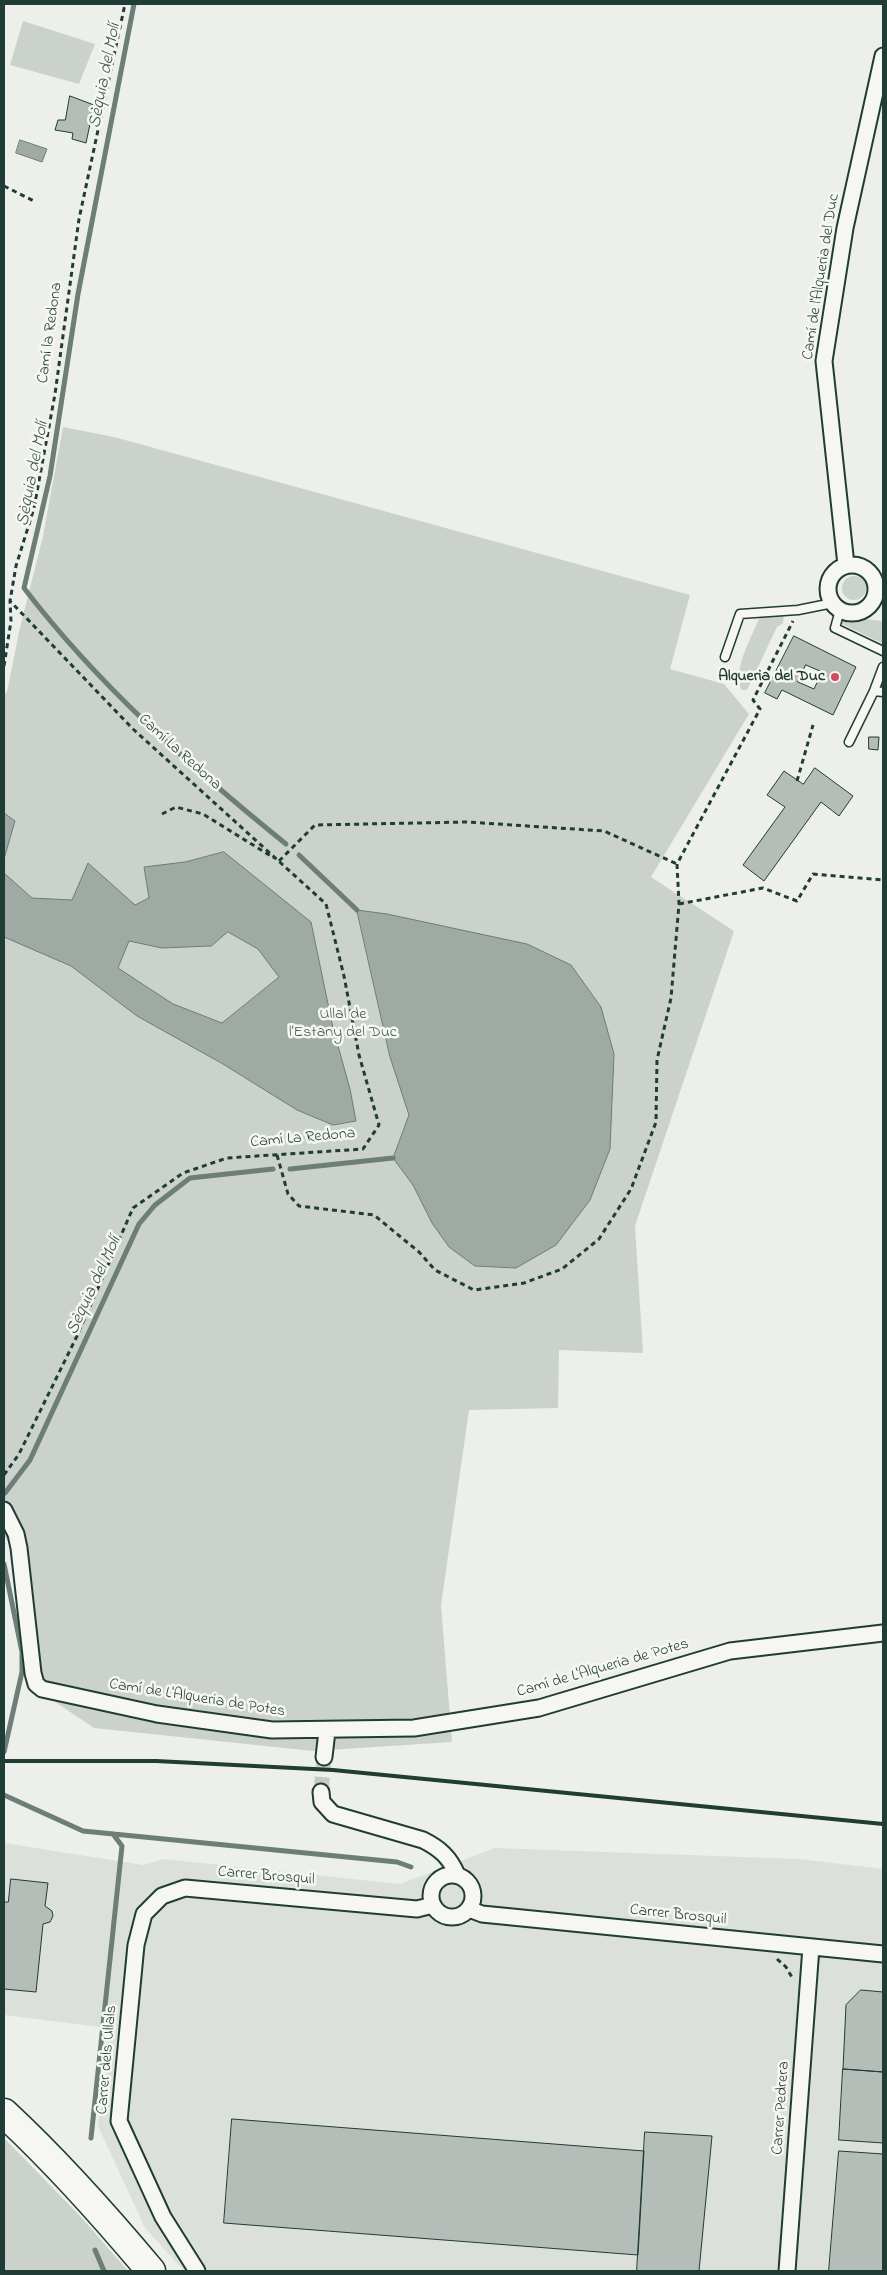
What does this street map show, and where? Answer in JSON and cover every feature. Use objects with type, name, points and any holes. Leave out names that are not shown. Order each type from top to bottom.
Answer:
[{"type":"highway","points":[[4,2112],[86,2194],[151,2271]]},
{"type":"highway","points":[[86,2194],[145,2243],[169,2271]]},
{"type":"street","name":"Camí de l'Alqueria del Duc","points":[[846,565],[824,361],[845,228],[883,56]]},
{"type":"street","points":[[846,565],[861,566],[872,576],[876,590],[877,606],[856,612],[836,607],[829,596],[829,581],[839,568],[846,565]]},
{"type":"street","name":"Camí de L'Alqueria de Potes","points":[[4,1510],[16,1534],[20,1548],[33,1673],[36,1684],[42,1689],[157,1714],[249,1728],[327,1730],[414,1728],[539,1708],[730,1651],[883,1633]]},
{"type":"street","points":[[324,1757],[327,1730]]},
{"type":"street","points":[[321,1792],[322,1802],[332,1814],[423,1840],[446,1855],[457,1874],[465,1878],[473,1890],[474,1896],[470,1909],[464,1914],[450,1917],[437,1911],[433,1906],[431,1892],[434,1885],[445,1876],[457,1874]]},
{"type":"street","name":"Carrer Brosquil","points":[[185,1888],[417,1909],[433,1906]]},
{"type":"street","name":"Carrer dels Ullals","points":[[185,1888],[162,1896],[144,1914],[136,1945],[120,2121],[163,2217],[197,2271]]},
{"type":"street","name":"Carrer Brosquil","points":[[470,1909],[482,1914],[883,1954]]},
{"type":"street","name":"Carrer Pedrera","points":[[787,2271],[811,1947]]},
{"type":"lane","points":[[725,657],[740,614],[836,607],[835,628],[883,651]]},
{"type":"lane","points":[[849,742],[874,691],[883,667]]},
{"type":"lane","points":[[874,691],[883,692]]},
{"type":"path","name":"Camí la Redona","points":[[4,666],[11,621],[10,601],[16,566],[34,508],[55,394],[79,219],[125,4]]},
{"type":"path","points":[[4,186],[34,202]]},
{"type":"path","name":"Camí La Redona","points":[[4,1475],[19,1454],[78,1336],[133,1208],[183,1173],[227,1158],[363,1148],[379,1125],[359,1055],[344,976],[326,904],[133,729],[10,601]]},
{"type":"path","points":[[278,1154],[288,1194],[299,1206],[374,1215],[419,1252],[435,1270],[474,1290],[524,1283],[562,1268],[599,1239],[632,1189],[656,1122],[657,1060],[671,998],[679,904],[677,864],[760,709],[753,700],[798,610]]},
{"type":"path","points":[[797,781],[813,725]]},
{"type":"path","points":[[162,814],[176,807],[203,814],[281,862],[315,825],[467,822],[604,831],[677,864]]},
{"type":"path","points":[[679,904],[763,888],[797,901],[813,874],[883,880]]},
{"type":"shaded area","points":[[20,140],[47,149],[42,162],[16,153]]},
{"type":"shaded area","points":[[4,813],[15,821],[4,859]]},
{"type":"shaded area","points":[[224,852],[311,922],[333,1028],[350,1089],[356,1121],[333,1125],[297,1110],[223,1064],[137,1016],[71,966],[4,937],[4,873],[32,898],[72,900],[88,863],[135,905],[149,898],[144,867],[185,862]],"holes":[[[228,932],[258,949],[279,977],[222,1023],[173,1004],[118,968],[129,941],[162,948],[211,946]]]},
{"type":"shaded area","name":"Ullal de l’Estany del Duc","points":[[357,910],[387,914],[527,944],[571,965],[601,1007],[614,1054],[610,1149],[590,1200],[556,1245],[516,1268],[475,1266],[449,1247],[432,1223],[413,1185],[393,1158],[409,1115],[390,1057]]},
{"type":"shaded area","points":[[4,1843],[143,1865],[163,1859],[400,1884],[495,1848],[799,1859],[883,1869],[883,2271],[184,2271],[145,2228],[98,2126],[108,2028],[4,2015]]},
{"type":"green space","points":[[23,21],[95,44],[79,84],[10,65]]},
{"type":"green space","name":"Ullal de l’Estany del Duc","points":[[63,427],[114,437],[690,595],[670,669],[724,684],[749,714],[651,877],[734,931],[635,1226],[643,1353],[559,1350],[558,1408],[469,1410],[441,1605],[452,1742],[313,1751],[94,1728],[36,1689],[15,1551],[4,1536],[4,694],[7,692],[19,632],[43,536]]},
{"type":"green space","points":[[854,576],[863,579],[866,588],[863,597],[854,600],[845,597],[842,588],[845,579]]},
{"type":"green space","points":[[784,616],[783,623],[777,627],[747,690],[742,690],[739,682],[741,664],[760,617]]},
{"type":"green space","points":[[845,617],[883,621],[883,644],[842,624],[842,620]]},
{"type":"green space","points":[[4,2138],[81,2217],[128,2271],[4,2271]]},
{"type":"building","points":[[70,96],[94,105],[86,143],[72,139],[73,133],[55,130],[58,120],[65,120]]},
{"type":"building","name":"Alqueria del Duc","points":[[794,636],[856,667],[833,715],[782,690],[777,699],[765,693]],"holes":[[[806,665],[822,672],[814,689],[798,682]]]},
{"type":"building","points":[[869,737],[879,737],[878,750],[869,749]]},
{"type":"building","points":[[815,768],[853,796],[839,816],[821,802],[764,881],[743,865],[785,807],[767,795],[784,771],[803,784]]},
{"type":"building","points":[[11,1879],[48,1883],[45,1906],[52,1911],[53,1916],[50,1922],[43,1924],[36,1992],[4,1989],[4,1902],[8,1902]]},
{"type":"building","points":[[861,1990],[883,1992],[883,2072],[843,2069],[846,2005]]},
{"type":"building","points":[[843,2069],[883,2072],[883,2143],[839,2140]]},
{"type":"building","points":[[232,2119],[644,2151],[638,2255],[224,2223]]},
{"type":"building","points":[[645,2132],[712,2136],[699,2271],[637,2271]]},
{"type":"building","points":[[839,2151],[883,2154],[883,2271],[829,2271]]},
{"type":"waterway","name":"Sèquia del Molí","points":[[134,4],[78,294],[50,476],[24,588],[53,624],[115,692],[181,755],[286,844]]},
{"type":"waterway","name":"Sèquia del Molí","points":[[299,855],[357,910]]},
{"type":"waterway","name":"Sèquia del Molí","points":[[290,1169],[393,1158]]},
{"type":"waterway","name":"Sèquia del Molí","points":[[5,1493],[30,1460],[139,1224],[155,1205],[190,1178],[273,1169]]},
{"type":"waterway","name":"Sèquia del Molí","points":[[4,1564],[22,1652],[22,1672],[4,1752]]},
{"type":"waterway","points":[[4,1795],[83,1831],[397,1862],[411,1867]]},
{"type":"waterway","points":[[91,2138],[122,1846],[113,1834]]},
{"type":"waterway","points":[[95,2250],[104,2271]]},
{"type":"tunnel","points":[[321,1792],[324,1757]]},
{"type":"railway","points":[[4,1761],[156,1761],[333,1770],[883,1824]]},
{"type":"place","name":"Alqueria del Duc","points":[[835,677]]}]
